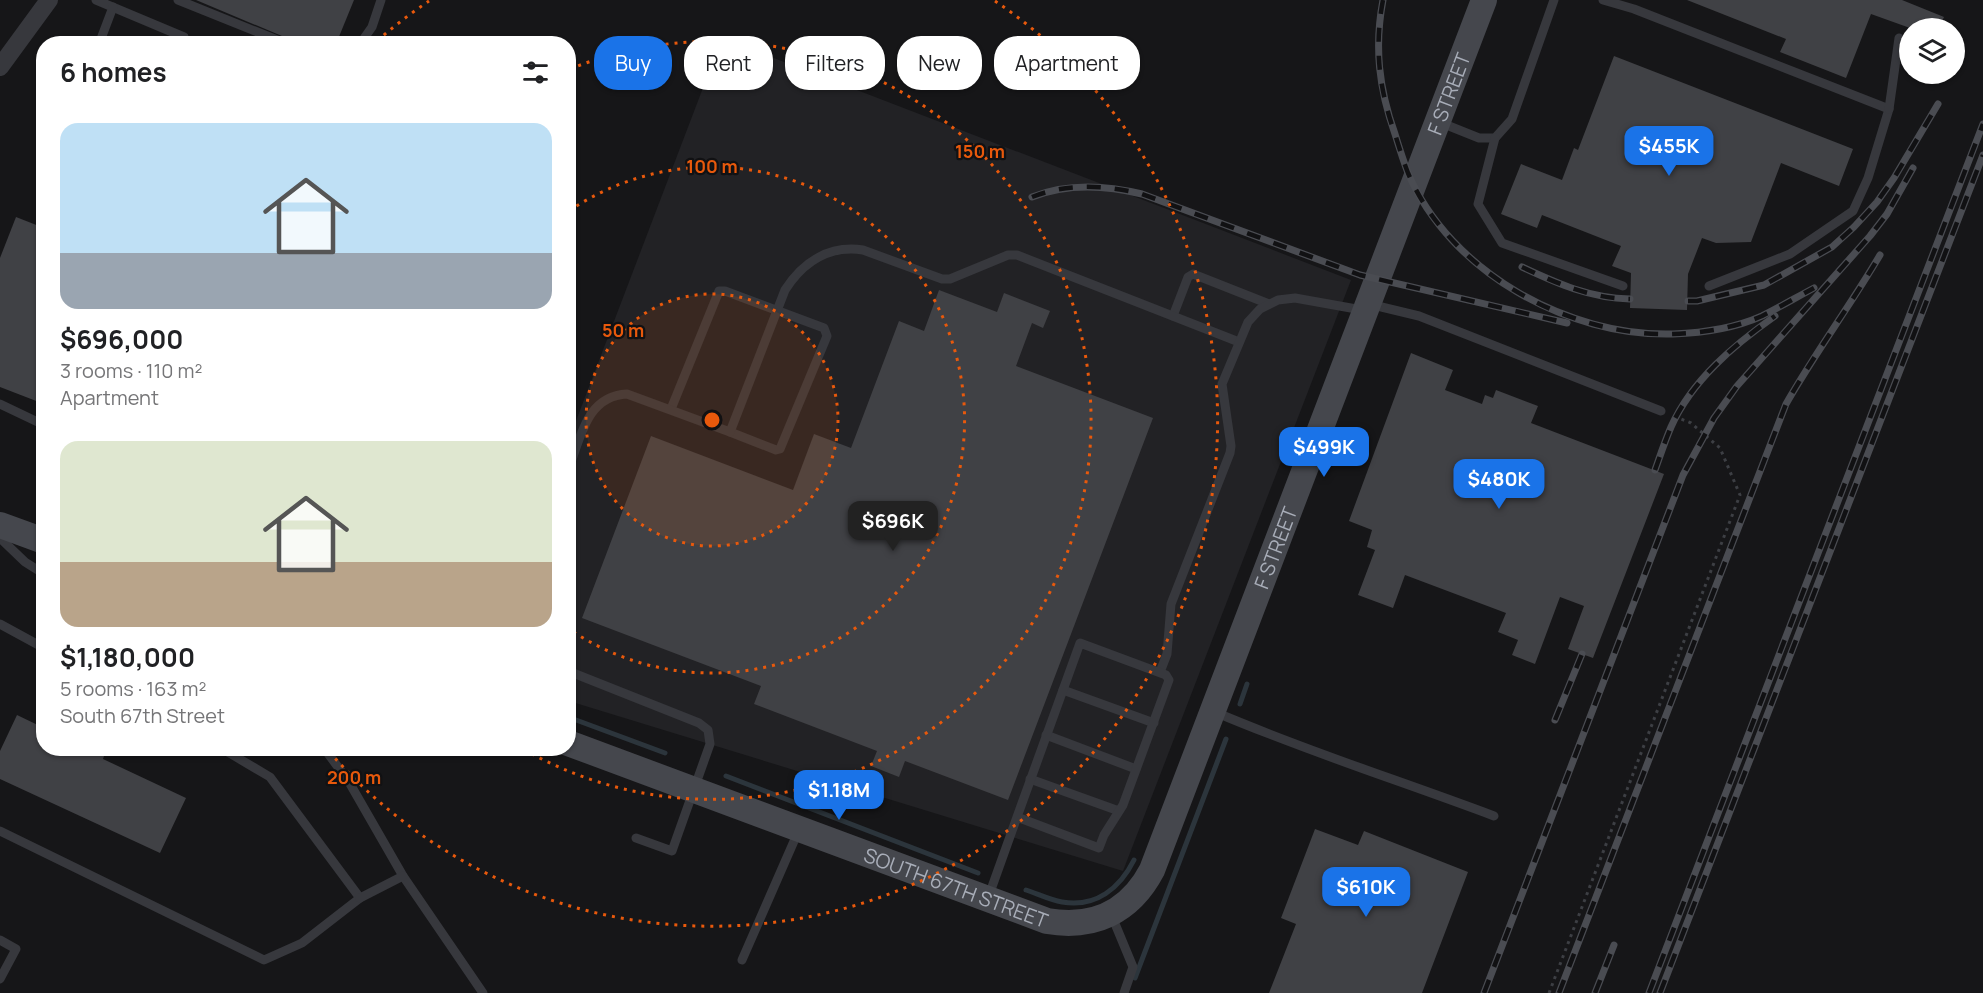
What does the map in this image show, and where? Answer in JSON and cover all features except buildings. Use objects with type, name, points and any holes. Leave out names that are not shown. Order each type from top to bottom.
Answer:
[{"type":"street","points":[[0,67],[49,0]]},
{"type":"street","name":"F STREET","points":[[1111,914],[1138,893],[1152,870],[1484,0]]},
{"type":"street","points":[[0,525],[36,539]]},
{"type":"street","name":"SOUTH 67TH STREET","points":[[576,746],[1047,921],[1064,924],[1087,921],[1111,914]]},
{"type":"lane","points":[[96,0],[182,36]]},
{"type":"lane","points":[[178,0],[267,36]]},
{"type":"lane","points":[[366,36],[372,27],[381,0]]},
{"type":"lane","points":[[1554,0],[1512,119],[1495,138],[1478,204],[1502,243],[1623,286]]},
{"type":"lane","points":[[1603,0],[1634,9],[1889,109]]},
{"type":"lane","points":[[102,36],[113,7]]},
{"type":"lane","points":[[1708,286],[1790,254],[1853,211],[1868,178],[1889,109],[1899,38]]},
{"type":"lane","points":[[1437,121],[1479,138],[1495,138]]},
{"type":"lane","points":[[730,432],[785,290],[794,276],[803,268],[831,250],[849,248],[863,250],[942,279],[950,279],[1008,255],[1017,255],[1239,342]]},
{"type":"lane","points":[[1173,316],[1188,278],[1192,274],[1269,304]]},
{"type":"lane","points":[[576,451],[593,410],[601,401],[615,394],[627,394],[776,450],[780,449],[827,336],[824,328],[719,291],[671,409]]},
{"type":"lane","points":[[1160,672],[1167,654],[1172,604],[1230,453],[1222,384],[1248,322],[1260,309],[1269,304],[1278,300],[1295,298],[1419,316],[1661,411]]},
{"type":"lane","points":[[0,404],[36,421]]},
{"type":"lane","points":[[0,538],[25,562],[36,569]]},
{"type":"lane","points":[[0,624],[36,644]]},
{"type":"lane","points":[[988,900],[1030,778],[1080,643],[1166,675],[1169,680],[1154,723],[1119,811],[1099,848],[1017,817]]},
{"type":"lane","points":[[576,674],[699,723],[708,730],[710,744],[672,851],[636,838]]},
{"type":"lane","points":[[1063,690],[1154,723]]},
{"type":"lane","points":[[1212,712],[1270,736],[1494,816]]},
{"type":"lane","points":[[1046,735],[1136,769]]},
{"type":"lane","points":[[235,756],[270,777],[360,898]]},
{"type":"lane","points":[[330,756],[349,782],[403,876],[483,993]]},
{"type":"lane","points":[[1030,778],[1119,811]]},
{"type":"lane","points":[[742,960],[799,830]]},
{"type":"lane","points":[[0,831],[264,960],[303,943],[360,898],[403,876]]},
{"type":"lane","points":[[1111,914],[1133,967],[1124,993]]},
{"type":"lane","points":[[0,940],[16,949],[0,980]]},
{"type":"path","points":[[1549,993],[1740,495],[1720,448],[1691,423],[1661,411]]},
{"type":"shaded area","points":[[773,58],[785,62],[785,90],[857,90],[1351,280],[1123,871],[576,703],[576,421],[702,90],[773,90]]},
{"type":"waterway","points":[[1240,704],[1247,684]]},
{"type":"waterway","points":[[576,720],[665,753]]},
{"type":"waterway","points":[[1135,978],[1226,739]]},
{"type":"waterway","points":[[726,776],[978,873]]},
{"type":"waterway","points":[[1026,890],[1062,902],[1086,902],[1106,894],[1122,879],[1134,860]]},
{"type":"railway","points":[[1383,0],[1379,34],[1382,84],[1385,101],[1408,173],[1427,208],[1452,240],[1483,268],[1517,292],[1554,310],[1593,324],[1633,332],[1673,334],[1707,331],[1741,324],[1762,316],[1814,288]]},
{"type":"railway","points":[[1688,301],[1697,301],[1764,285],[1832,247],[1877,202],[1938,104]]},
{"type":"railway","points":[[1649,993],[1983,124]]},
{"type":"railway","points":[[1660,993],[1983,155]]},
{"type":"railway","points":[[1484,993],[1683,475],[1714,418],[1737,386],[1870,236],[1887,214],[1913,168]]},
{"type":"railway","points":[[1032,197],[1059,189],[1086,187],[1142,194],[1360,275],[1567,323]]},
{"type":"railway","points":[[1559,993],[1786,404],[1880,255]]},
{"type":"railway","points":[[1522,267],[1574,289],[1601,296],[1630,299]]},
{"type":"railway","points":[[1655,470],[1671,427],[1690,394],[1730,351],[1775,316]]},
{"type":"railway","points":[[1555,720],[1582,654]]},
{"type":"railway","points":[[1595,993],[1614,945]]}]
